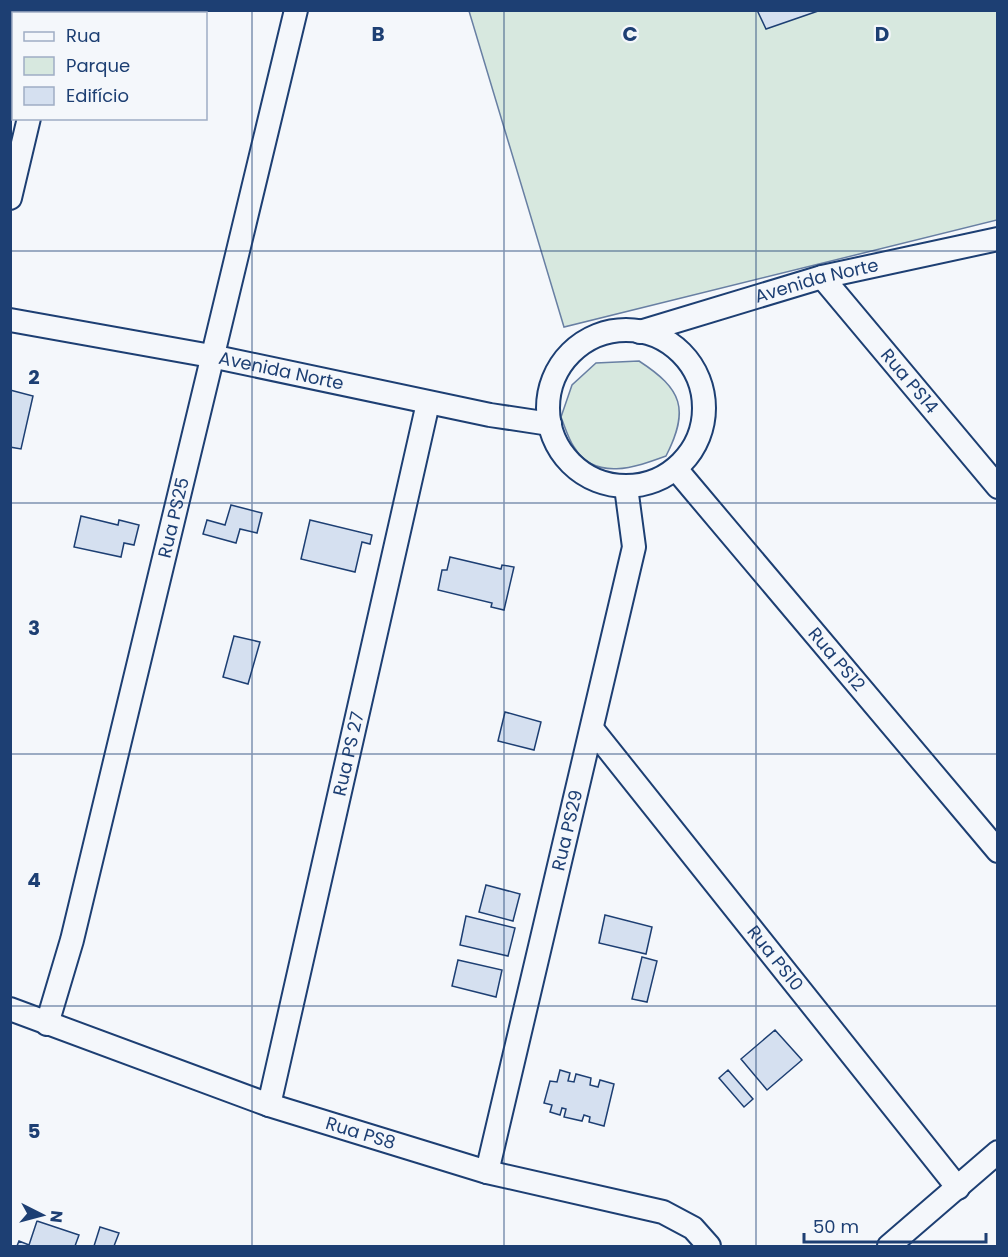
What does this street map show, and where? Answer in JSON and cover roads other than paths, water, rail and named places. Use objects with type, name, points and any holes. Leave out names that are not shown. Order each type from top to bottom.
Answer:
[{"type":"street","name":"Rua PS25","points":[[47,1024],[72,940],[296,10]]},
{"type":"street","points":[[10,198],[29,120]]},
{"type":"street","name":"Avenida Norte","points":[[640,332],[822,277],[998,239]]},
{"type":"street","name":"Rua PS14","points":[[822,277],[998,487]]},
{"type":"street","name":"Avenida Norte","points":[[10,320],[211,356],[428,403],[550,424]]},
{"type":"street","points":[[621,330],[640,332],[669,342],[688,360],[700,383],[704,409],[700,434],[687,457],[676,469],[648,484],[626,487],[604,484],[583,474],[566,459],[554,440],[548,415],[550,390],[559,367],[576,348],[597,335],[621,330]]},
{"type":"street","name":"Rua PS 27","points":[[269,1105],[428,403]]},
{"type":"street","name":"Rua PS12","points":[[676,469],[998,851]]},
{"type":"street","name":"Rua PS29","points":[[487,1172],[593,730],[634,548],[626,487]]},
{"type":"street","name":"Rua PS10","points":[[593,730],[958,1188]]},
{"type":"street","name":"Rua PS8","points":[[10,1009],[269,1105],[487,1172],[663,1212],[693,1228],[709,1246]]},
{"type":"street","points":[[888,1246],[998,1152]]}]
